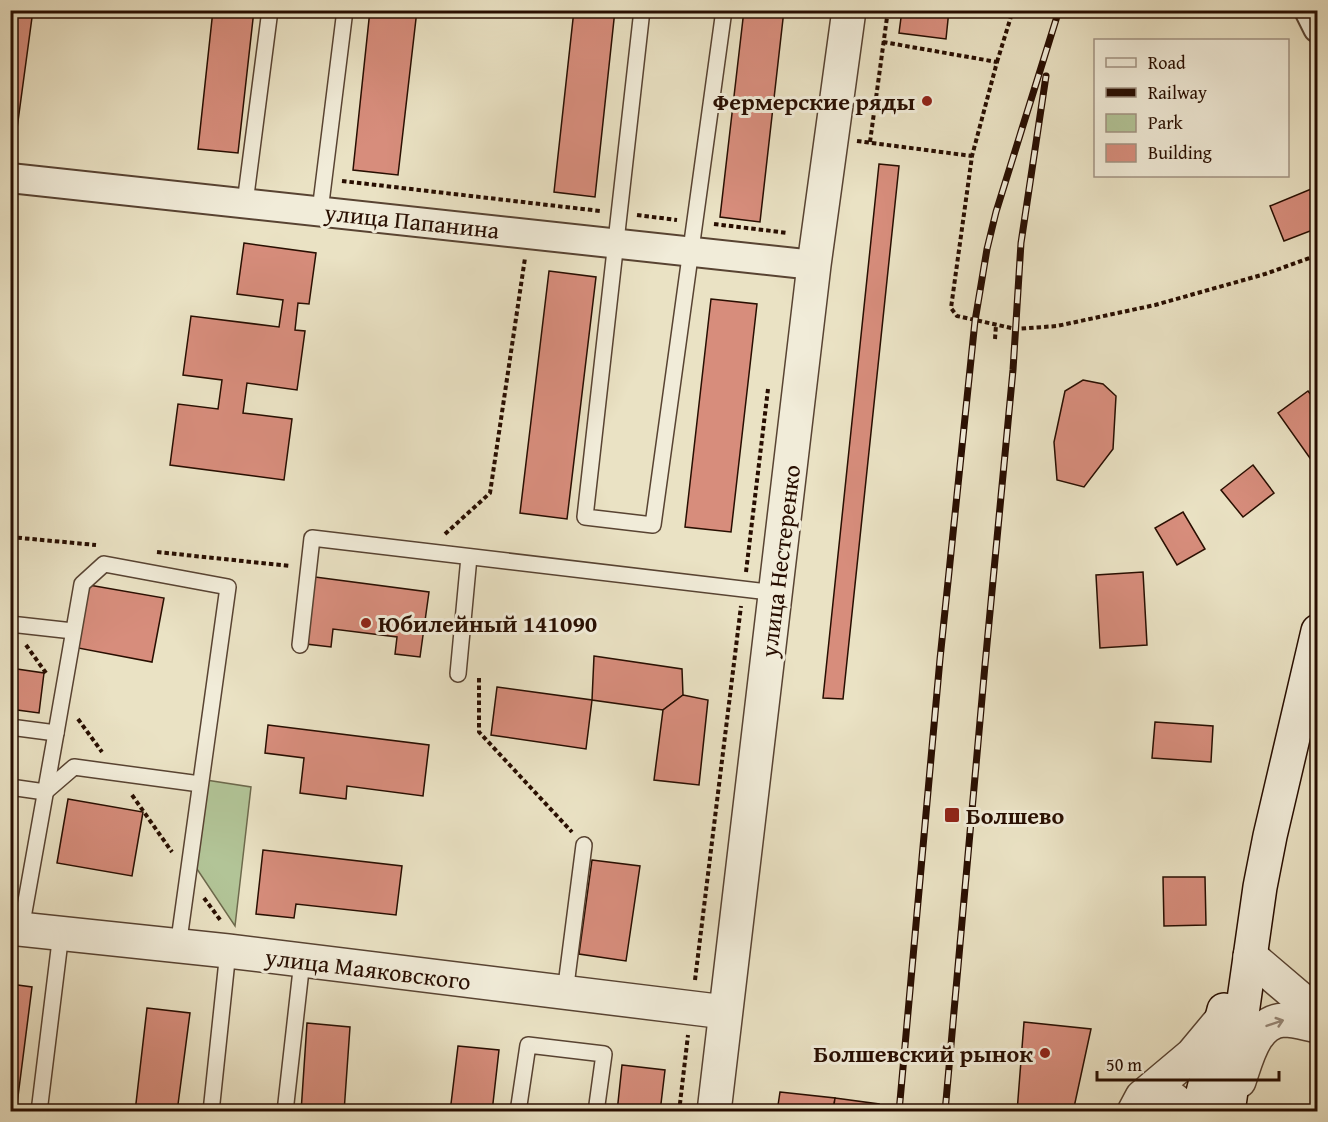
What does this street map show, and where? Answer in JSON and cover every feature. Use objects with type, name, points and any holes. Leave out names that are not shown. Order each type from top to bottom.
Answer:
[{"type":"street","name":"улица Нестеренко","points":[[714,1112],[777,593],[799,264],[831,138],[849,10]]},
{"type":"street","points":[[1309,10],[1317,28]]},
{"type":"street","name":"улица Папанина","points":[[10,178],[799,264]]},
{"type":"street","points":[[1218,1110],[1250,956],[1260,887],[1277,802],[1317,631]]},
{"type":"street","points":[[1218,1110],[1222,1019],[1260,887]]},
{"type":"street","name":"улица Маяковского","points":[[16,928],[228,951],[725,1012]]},
{"type":"street","points":[[1250,956],[1317,1014]]},
{"type":"street","points":[[1135,1112],[1142,1097],[1192,1055],[1222,1019]]},
{"type":"street","points":[[1218,1110],[1261,1030],[1272,1022],[1286,1020],[1317,1026]]},
{"type":"street","points":[[1135,1112],[1154,1097],[1165,1096],[1172,1098],[1182,1112]]},
{"type":"lane","points":[[245,203],[270,10]]},
{"type":"lane","points":[[320,211],[345,10]]},
{"type":"lane","points":[[642,10],[585,517],[653,525],[724,10]]},
{"type":"lane","points":[[300,645],[312,538],[777,593]]},
{"type":"lane","points":[[458,667],[469,557]]},
{"type":"lane","points":[[16,928],[45,792],[82,584],[104,564],[228,587],[178,947]]},
{"type":"lane","points":[[10,624],[73,631]]},
{"type":"lane","points":[[10,727],[56,733]]},
{"type":"lane","points":[[10,787],[45,792],[74,767],[200,784]]},
{"type":"lane","points":[[565,993],[584,845]]},
{"type":"lane","points":[[39,1112],[61,933]]},
{"type":"lane","points":[[211,1112],[228,951]]},
{"type":"lane","points":[[285,1112],[302,961]]},
{"type":"lane","points":[[519,1112],[528,1045],[604,1054],[596,1112]]},
{"type":"path","points":[[870,142],[888,10]]},
{"type":"path","points":[[1013,10],[972,156],[951,308],[957,316],[1016,329],[1057,326],[1155,305],[1264,274],[1317,255]]},
{"type":"path","points":[[883,42],[997,62]]},
{"type":"path","points":[[831,138],[972,156]]},
{"type":"path","points":[[324,179],[788,233]]},
{"type":"path","points":[[790,222],[788,233],[799,264]]},
{"type":"path","points":[[424,552],[490,493],[528,234]]},
{"type":"path","points":[[995,339],[996,325]]},
{"type":"path","points":[[679,1112],[770,379]]},
{"type":"path","points":[[458,667],[479,668],[479,732],[584,845]]},
{"type":"green space","points":[[206,780],[251,787],[235,926],[195,866]]},
{"type":"building","points":[[10,10],[33,10],[16,136],[10,135]]},
{"type":"building","points":[[213,10],[254,10],[238,153],[198,149]]},
{"type":"building","points":[[370,10],[417,10],[398,175],[353,170]]},
{"type":"building","points":[[574,10],[615,10],[595,197],[554,192]]},
{"type":"building","points":[[744,10],[784,10],[760,222],[720,217]]},
{"type":"building","points":[[902,10],[949,10],[946,39],[899,33]]},
{"type":"building","points":[[879,164],[899,166],[843,699],[823,698]]},
{"type":"building","points":[[1316,187],[1318,228],[1284,241],[1270,206]]},
{"type":"building","points":[[244,243],[316,253],[309,304],[298,303],[295,330],[305,331],[297,390],[247,383],[243,413],[292,419],[284,480],[170,465],[178,404],[218,409],[222,380],[183,375],[191,316],[279,327],[283,300],[237,294]]},
{"type":"building","points":[[549,271],[596,277],[567,519],[520,513]]},
{"type":"building","points":[[711,299],[757,304],[731,532],[685,527]]},
{"type":"building","points":[[1083,380],[1103,384],[1116,396],[1113,449],[1084,487],[1057,480],[1054,442],[1065,391]]},
{"type":"building","points":[[1308,391],[1318,404],[1318,457],[1312,461],[1278,413]]},
{"type":"building","points":[[1253,465],[1274,493],[1243,517],[1221,490]]},
{"type":"building","points":[[1183,512],[1205,549],[1177,565],[1155,528]]},
{"type":"building","points":[[1143,572],[1147,645],[1100,648],[1096,575]]},
{"type":"building","points":[[315,577],[429,592],[420,657],[395,654],[397,637],[333,629],[331,647],[306,644]]},
{"type":"building","points":[[89,585],[164,598],[152,662],[78,648]]},
{"type":"building","points":[[594,656],[682,669],[683,695],[663,710],[592,700]]},
{"type":"building","points":[[10,668],[44,673],[39,713],[10,709]]},
{"type":"building","points":[[497,687],[592,700],[586,749],[491,735]]},
{"type":"building","points":[[683,695],[708,700],[699,785],[654,780],[663,710]]},
{"type":"building","points":[[1155,722],[1213,726],[1211,762],[1152,758]]},
{"type":"building","points":[[268,725],[429,745],[423,796],[347,786],[346,799],[300,793],[304,758],[265,753]]},
{"type":"building","points":[[68,799],[143,812],[132,876],[57,863]]},
{"type":"building","points":[[263,850],[402,866],[396,915],[296,904],[294,918],[256,914]]},
{"type":"building","points":[[592,860],[640,866],[626,961],[579,954]]},
{"type":"building","points":[[1163,877],[1205,877],[1206,925],[1164,926]]},
{"type":"building","points":[[10,984],[32,987],[16,1112],[10,1112]]},
{"type":"building","points":[[147,1008],[190,1013],[177,1112],[135,1112]]},
{"type":"building","points":[[1024,1022],[1091,1029],[1073,1112],[1017,1112]]},
{"type":"building","points":[[307,1023],[350,1027],[344,1112],[301,1112]]},
{"type":"building","points":[[458,1046],[499,1050],[492,1112],[450,1112]]},
{"type":"building","points":[[622,1065],[665,1070],[660,1112],[617,1112]]},
{"type":"building","points":[[780,1092],[835,1098],[833,1112],[777,1112]]},
{"type":"building","points":[[835,1098],[879,1104],[878,1112],[833,1112]]},
{"type":"railway","points":[[899,1112],[940,659],[975,321],[987,249],[996,212],[1059,10]]},
{"type":"railway","points":[[945,1112],[1013,370],[1021,243],[1046,76]]},
{"type":"place","name":"Фермерские ряды","points":[[927,101]]},
{"type":"place","name":"Юбилейный 141090","points":[[366,623]]},
{"type":"place","name":"Болшево","points":[[952,815]]},
{"type":"place","name":"Болшевский рынок","points":[[1045,1053]]}]
